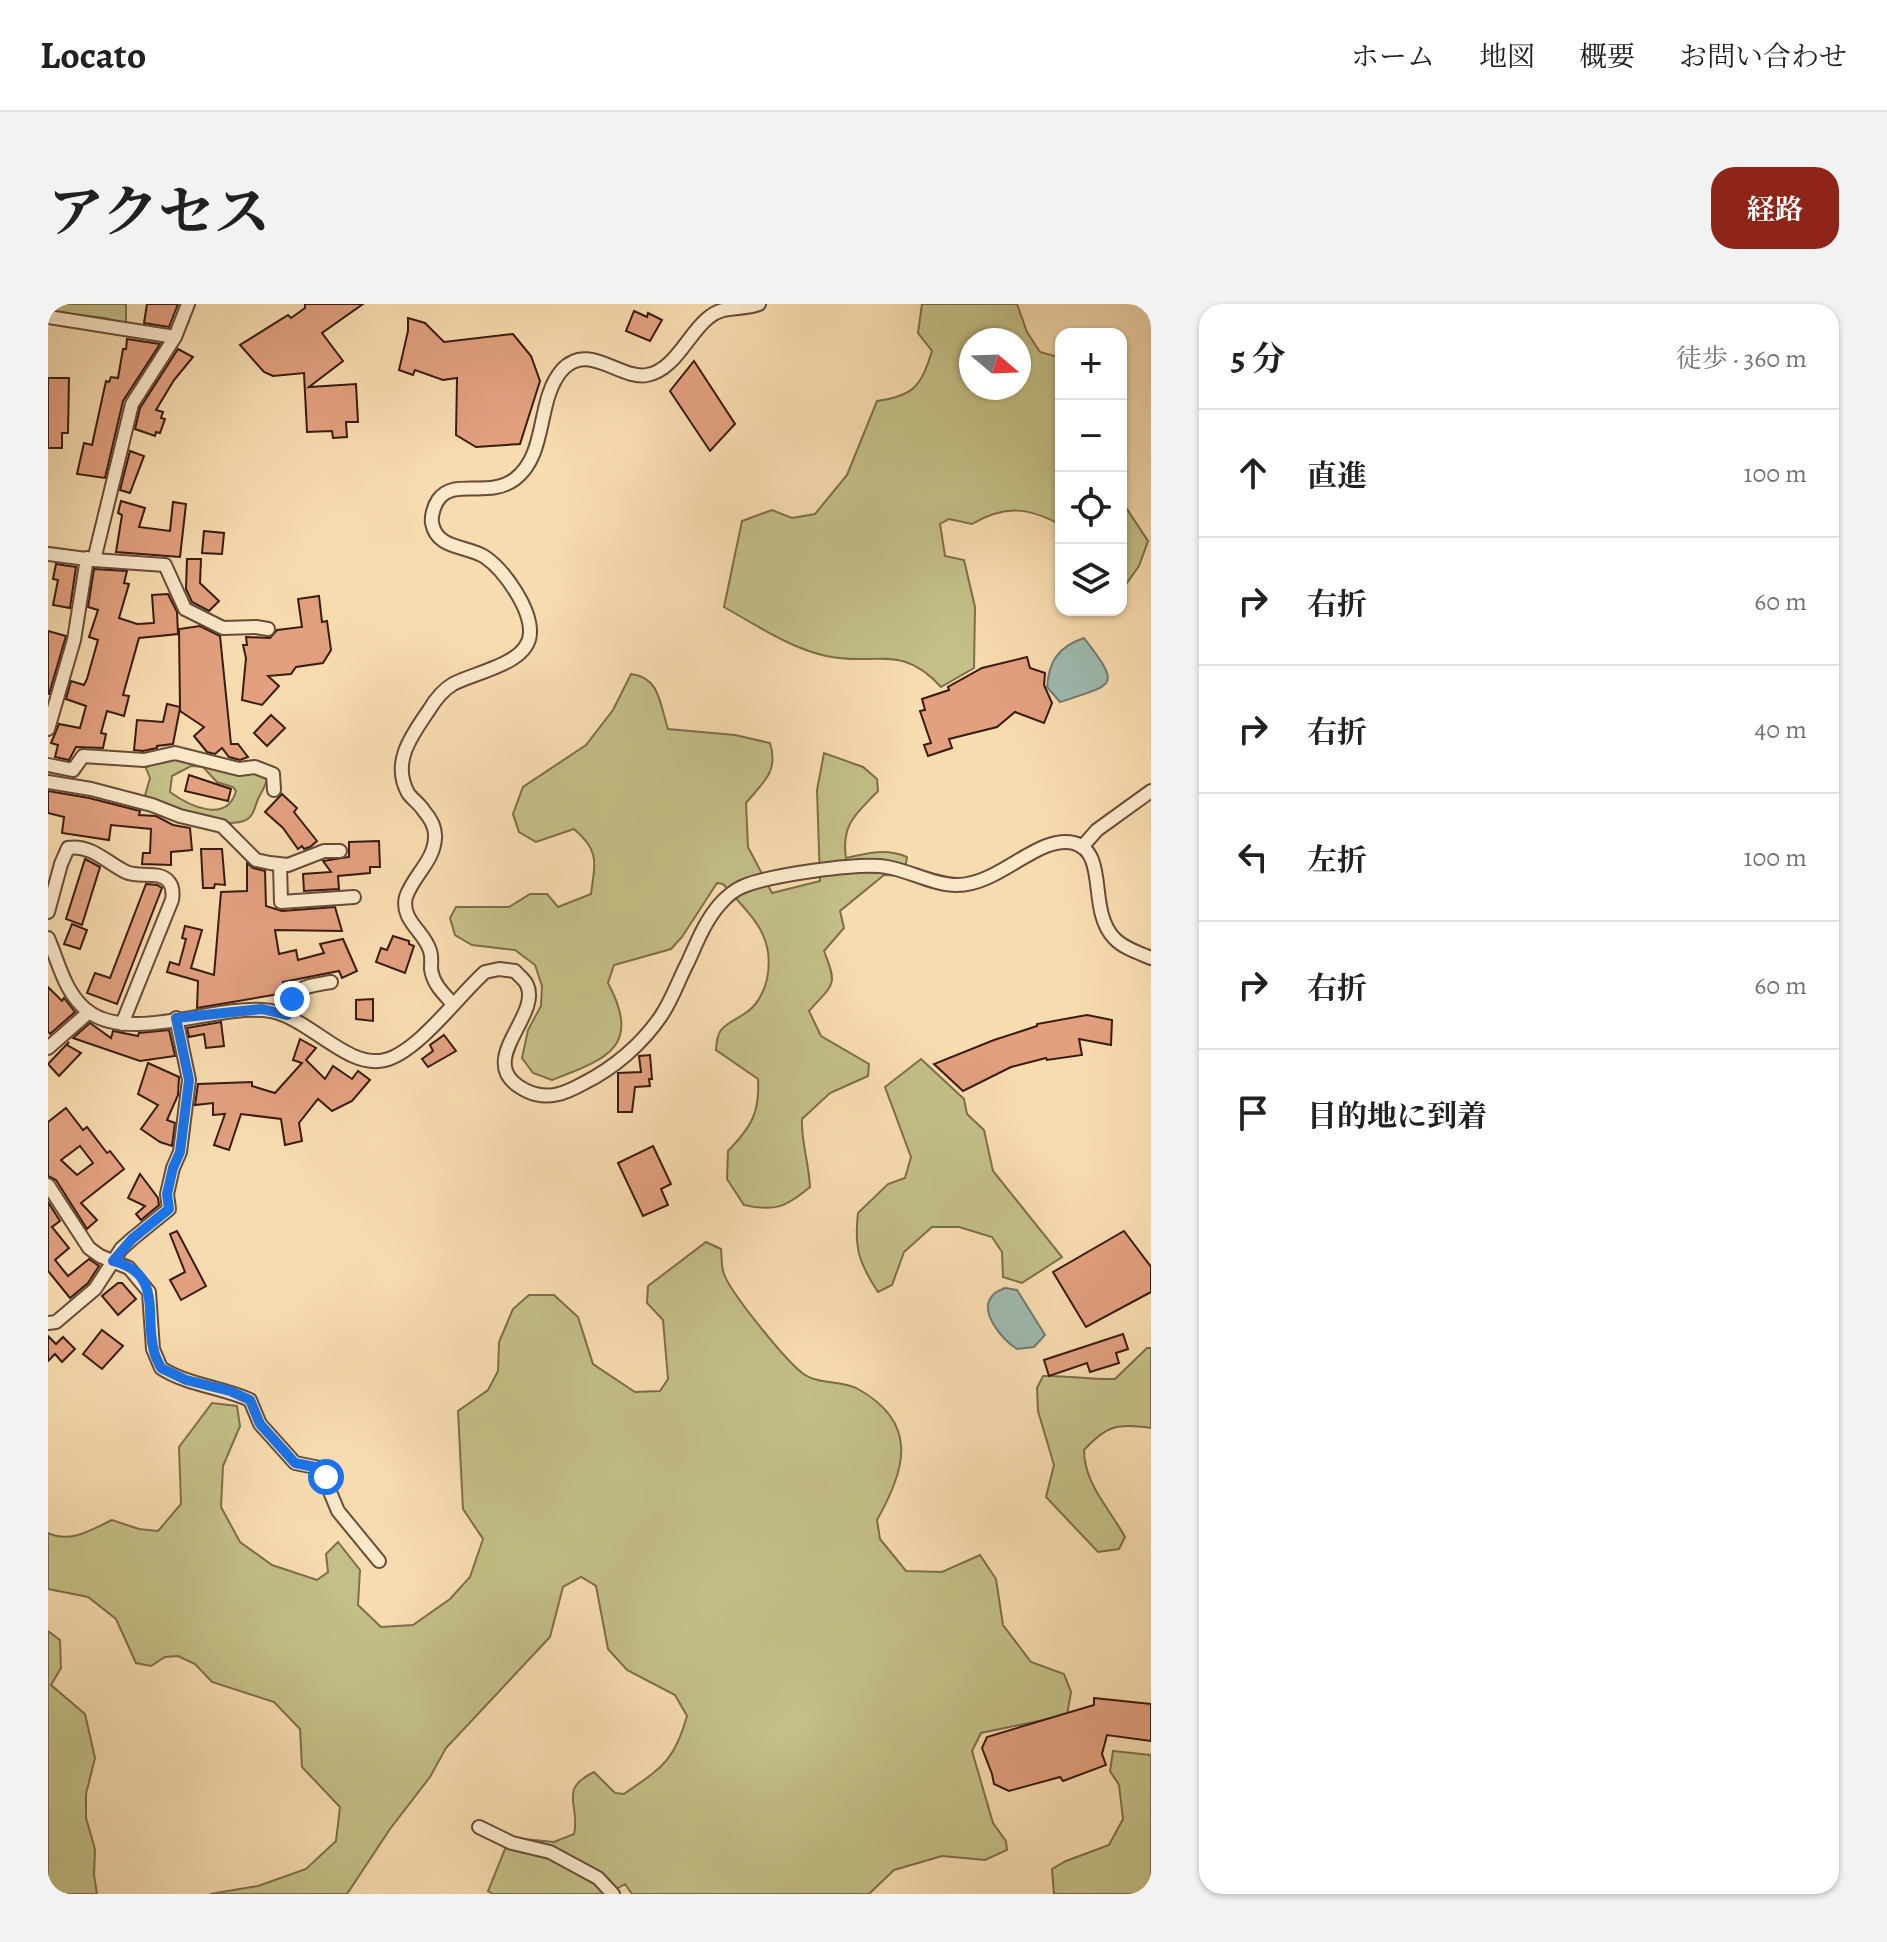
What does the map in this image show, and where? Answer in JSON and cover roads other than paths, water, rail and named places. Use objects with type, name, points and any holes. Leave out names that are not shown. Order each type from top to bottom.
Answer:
[{"type":"street","points":[[48,729],[74,640],[91,559],[132,404],[175,337],[188,304]]},
{"type":"street","points":[[453,1004],[434,980],[430,948],[414,929],[405,905],[408,892],[431,855],[435,838],[433,823],[409,794],[403,779],[404,750],[436,698],[451,685],[513,658],[525,649],[530,635],[528,619],[510,582],[497,566],[481,554],[446,544],[436,533],[432,521],[435,503],[445,491],[458,488],[498,489],[525,471],[533,455],[554,380],[565,366],[596,360],[645,376],[659,371],[706,319],[718,311],[728,307],[745,309],[759,304]]},
{"type":"street","points":[[48,317],[175,337]]},
{"type":"street","points":[[48,554],[165,565],[185,609],[223,628],[268,629]]},
{"type":"street","points":[[48,765],[73,770],[83,756],[144,760],[175,753],[239,769],[255,767],[268,770],[273,774],[274,790]]},
{"type":"street","points":[[48,782],[106,793],[222,826],[256,860],[288,865],[324,851],[340,851]]},
{"type":"street","points":[[1082,847],[1097,830],[1151,791]]},
{"type":"street","points":[[48,938],[73,996],[89,1012],[106,1020],[141,1025],[262,1009],[287,1015],[354,1056],[373,1062],[388,1060],[425,1034],[485,972],[499,969],[515,971],[527,984],[529,996],[526,1013],[506,1051],[506,1069],[514,1082],[527,1091],[546,1097],[566,1092],[602,1074],[638,1043],[663,1015],[707,922],[721,902],[741,887],[763,880],[864,865],[906,871],[955,885],[976,883],[1005,871],[1038,849],[1057,843],[1072,843],[1082,847],[1096,864],[1097,904],[1105,925],[1115,939],[1151,958]]},
{"type":"street","points":[[48,912],[68,848],[87,848],[129,874],[162,876],[169,882],[173,891],[172,900],[122,1024]]},
{"type":"street","points":[[280,865],[281,902],[354,897]]},
{"type":"street","points":[[287,1015],[295,992],[303,987],[331,982]]},
{"type":"street","points":[[48,1048],[89,1012]]},
{"type":"street","points":[[48,1323],[56,1322],[95,1289],[132,1239],[169,1209],[167,1194],[180,1152],[189,1080],[176,1018]]},
{"type":"street","points":[[48,1185],[89,1248],[129,1268],[149,1292],[153,1349],[161,1368],[186,1380],[230,1391],[250,1400],[260,1424],[295,1463],[320,1468],[348,1526],[379,1561]]},
{"type":"street","points":[[479,1827],[512,1843],[550,1852],[598,1878],[613,1894]]},
{"type":"water","points":[[1084,638],[1104,666],[1107,682],[1102,687],[1060,702],[1047,687],[1053,662],[1061,651]]},
{"type":"water","points":[[1005,1288],[1017,1290],[1045,1335],[1034,1347],[1017,1349],[999,1332],[990,1317],[989,1302],[994,1294]]}]
